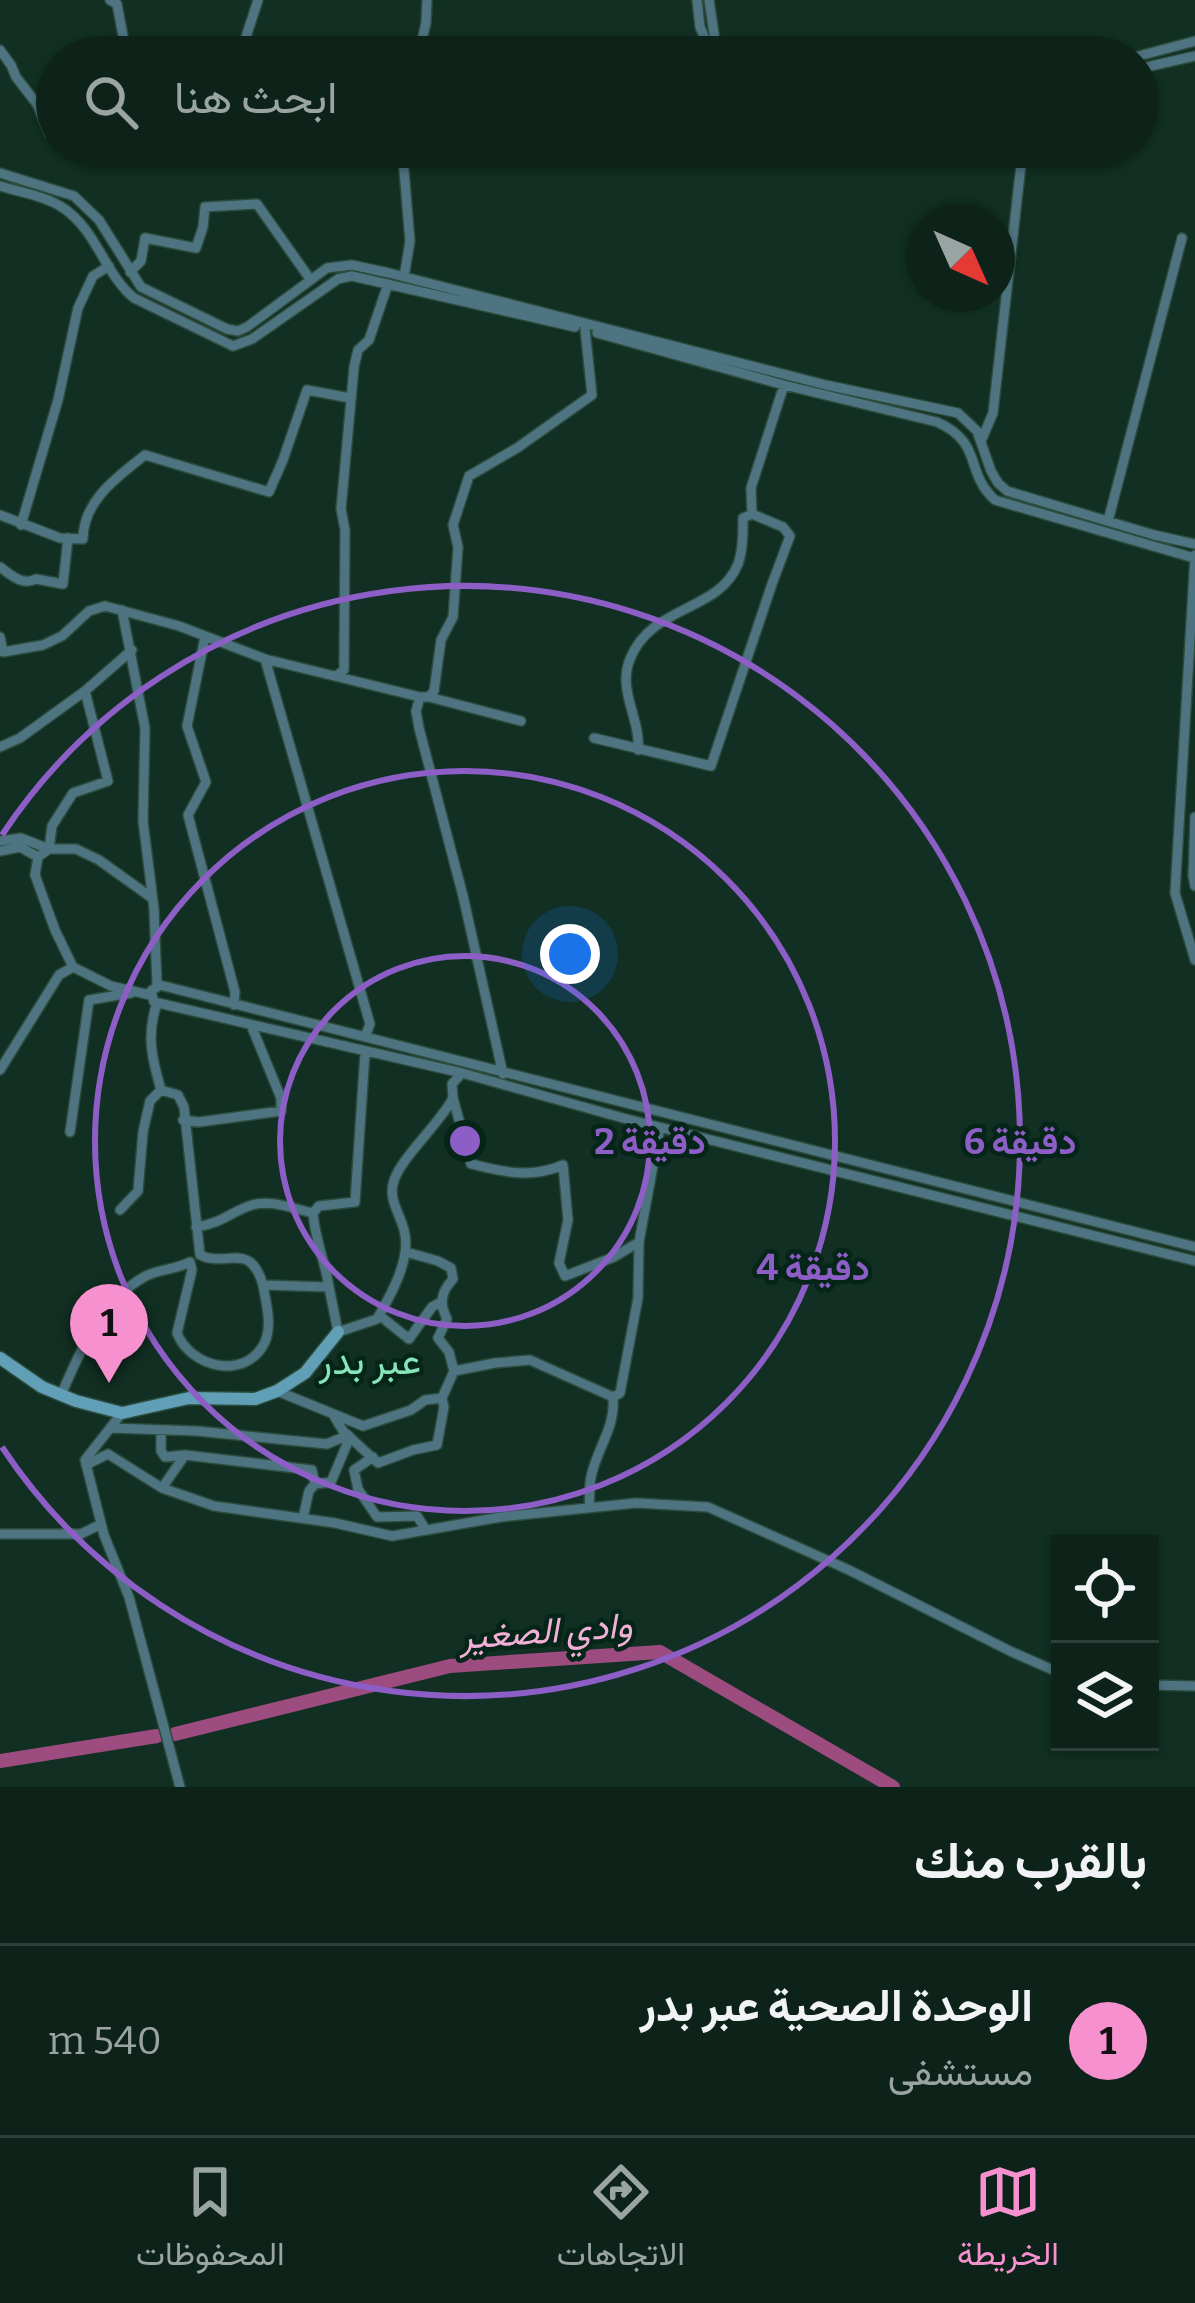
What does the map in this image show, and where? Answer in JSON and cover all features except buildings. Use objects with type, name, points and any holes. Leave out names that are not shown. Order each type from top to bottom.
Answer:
[{"type":"street","points":[[110,0],[117,4],[123,36]]},
{"type":"street","points":[[246,36],[259,0]]},
{"type":"street","points":[[423,36],[427,0]]},
{"type":"street","points":[[698,0],[704,36]]},
{"type":"street","points":[[709,0],[714,36]]},
{"type":"street","points":[[1159,51],[1195,41]]},
{"type":"street","points":[[0,50],[36,103]]},
{"type":"street","points":[[1159,65],[1195,56]]},
{"type":"street","points":[[404,277],[410,241],[405,168]]},
{"type":"street","points":[[982,440],[993,413],[1021,168]]},
{"type":"street","points":[[0,173],[74,196],[99,220],[141,287],[227,329],[247,327],[310,279],[340,264],[404,277],[826,386],[958,413],[977,431],[991,471],[1007,491],[1195,544]]},
{"type":"street","points":[[0,186],[70,212],[124,290],[233,346],[252,339],[338,279],[352,276],[585,329],[784,386],[937,422],[960,434],[979,479],[995,500],[1194,556],[1175,893],[1195,960]]},
{"type":"street","points":[[130,272],[141,261],[145,238],[196,248],[205,208],[257,204],[310,279]]},
{"type":"street","points":[[1108,521],[1182,238]]},
{"type":"street","points":[[21,525],[58,400],[78,308],[93,276],[109,266]]},
{"type":"street","points":[[337,676],[344,670],[345,530],[341,509],[350,398],[358,350],[369,340],[388,284]]},
{"type":"street","points":[[503,1073],[416,711],[435,687],[441,640],[453,617],[458,547],[453,525],[469,476],[592,395],[585,329]]},
{"type":"street","points":[[752,514],[751,488],[784,386]]},
{"type":"street","points":[[0,515],[21,525],[83,539],[83,522],[94,500],[145,455],[269,492],[307,390],[350,398]]},
{"type":"street","points":[[594,738],[638,750],[712,766],[790,536],[783,527],[752,514],[743,518],[738,566],[718,591],[658,622],[639,641],[625,679],[638,750]]},
{"type":"street","points":[[0,567],[19,580],[63,584],[68,538]]},
{"type":"street","points":[[0,637],[3,652],[35,646],[62,636],[89,611],[106,606],[265,659],[521,722]]},
{"type":"street","points":[[122,610],[146,728],[143,821],[152,898],[151,1060],[161,1090]]},
{"type":"street","points":[[206,637],[187,726],[206,782],[188,815],[235,992],[234,1004]]},
{"type":"street","points":[[0,748],[85,691],[132,650]]},
{"type":"street","points":[[265,659],[370,1024],[365,1037]]},
{"type":"street","points":[[85,691],[108,782],[74,793],[52,826],[49,849],[38,857],[35,875],[73,967],[136,992],[234,1004],[1195,1247]]},
{"type":"street","points":[[1195,817],[1195,886]]},
{"type":"street","points":[[0,846],[21,838],[49,849],[76,848],[152,898]]},
{"type":"street","points":[[0,846],[20,847],[38,857]]},
{"type":"street","points":[[0,1070],[59,975],[73,967]]},
{"type":"street","points":[[70,1132],[89,1000],[136,992]]},
{"type":"street","points":[[154,994],[251,1025],[462,1073],[660,1128],[1195,1261]]},
{"type":"street","points":[[183,1120],[281,1111],[251,1025]]},
{"type":"street","points":[[338,1332],[313,1213],[319,1206],[355,1202],[365,1053]]},
{"type":"street","points":[[462,1073],[452,1084],[453,1098],[471,1164],[541,1174],[562,1165],[568,1220],[559,1263],[565,1276],[639,1242]]},
{"type":"street","points":[[61,1395],[104,1311],[148,1275],[190,1262],[176,1333],[187,1351],[209,1364],[236,1365],[252,1359],[266,1341],[268,1318],[259,1272],[246,1259],[210,1260],[200,1255],[184,1107],[178,1095],[161,1090]]},
{"type":"street","points":[[120,1210],[138,1191],[150,1101],[161,1090]]},
{"type":"street","points":[[0,1358],[42,1387],[122,1413],[189,1397],[255,1399],[277,1390],[305,1373],[338,1332],[380,1315],[406,1252],[405,1232],[391,1189],[398,1172],[443,1118],[453,1098]]},
{"type":"street","points":[[614,1397],[620,1394],[638,1298],[639,1242],[660,1128]]},
{"type":"street","points":[[196,1227],[215,1224],[251,1205],[268,1203],[313,1213]]},
{"type":"street","points":[[333,1414],[378,1463],[436,1445],[442,1397],[454,1371],[449,1352],[438,1338],[447,1319],[441,1302],[453,1279],[451,1268],[406,1252]]},
{"type":"street","points":[[263,1285],[329,1287]]},
{"type":"street","points":[[380,1315],[409,1339],[431,1306],[441,1302]]},
{"type":"street","points":[[454,1371],[530,1360],[614,1397]]},
{"type":"street","points":[[277,1390],[363,1426],[442,1397]]},
{"type":"street","points":[[589,1508],[591,1477],[608,1436],[614,1397]]},
{"type":"street","points":[[122,1413],[85,1460],[101,1524],[129,1597],[180,1787]]},
{"type":"street","points":[[110,1428],[327,1444],[349,1436]]},
{"type":"street","points":[[161,1430],[165,1457],[185,1455],[312,1470],[315,1484]]},
{"type":"street","points":[[303,1518],[309,1491],[315,1484],[331,1482],[349,1436]]},
{"type":"street","points":[[86,1465],[108,1454],[162,1488],[238,1511],[392,1536],[474,1521],[636,1503],[708,1507],[1051,1669]]},
{"type":"street","points":[[162,1488],[185,1455]]},
{"type":"street","points":[[374,1457],[354,1470],[358,1489],[377,1517],[417,1516],[426,1530]]},
{"type":"street","points":[[0,1534],[81,1534],[101,1524]]},
{"type":"street","points":[[1159,1685],[1195,1686]]},
{"type":"waterway","name":"وادي الصغير","points":[[175,1734],[450,1666],[660,1652],[893,1787]]},
{"type":"waterway","name":"وادي الصغير","points":[[0,1761],[157,1736]]},
{"type":"place","name":"الوحدة الصحية عبر بدر","points":[[109,1383]]},
{"type":"district","name":"عبر بدر","points":[[370,1360]]}]
